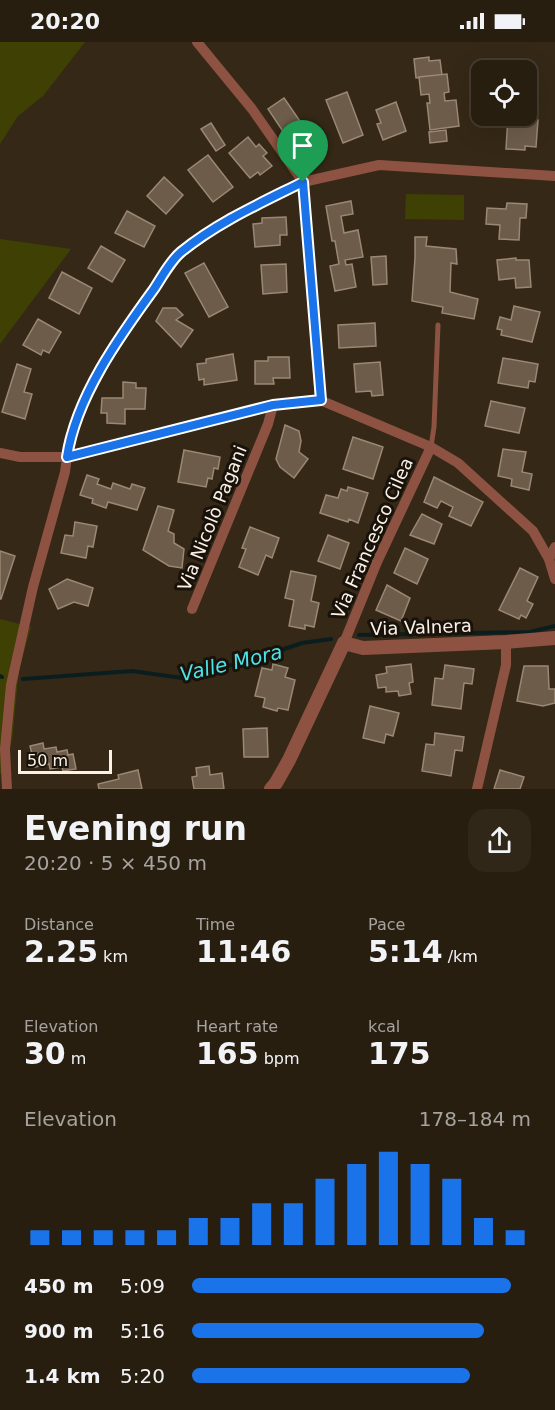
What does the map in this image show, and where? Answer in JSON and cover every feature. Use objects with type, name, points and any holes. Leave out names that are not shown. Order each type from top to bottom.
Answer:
[{"type":"street","points":[[197,42],[252,109],[303,182],[321,400]]},
{"type":"street","points":[[7,789],[5,748],[11,684],[33,587],[65,472],[69,440],[83,405],[114,345],[179,254],[230,218],[303,182],[379,165],[555,176]]},
{"type":"street","points":[[0,453],[20,457],[67,457],[273,405],[321,400],[431,447],[458,463],[533,531],[549,559],[555,579]]},
{"type":"street","name":"Via Nicolò Pagani","points":[[192,609],[268,424],[273,405]]},
{"type":"street","name":"Via Francesco Cilea","points":[[344,643],[377,562],[431,447]]},
{"type":"street","points":[[549,559],[555,547]]},
{"type":"street","name":"Via Valnera","points":[[344,643],[363,648],[555,638]]},
{"type":"street","points":[[477,789],[506,665],[506,642]]},
{"type":"street","points":[[270,789],[289,760],[344,643]]},
{"type":"lane","points":[[431,447],[434,427],[438,326]]},
{"type":"shaded area","points":[[0,42],[85,42],[43,96],[18,116],[0,144]]},
{"type":"shaded area","points":[[406,194],[464,195],[464,220],[405,219]]},
{"type":"shaded area","points":[[0,239],[71,249],[0,344]]},
{"type":"shaded area","points":[[0,619],[31,627],[19,670],[12,741],[0,776]]},
{"type":"building","points":[[429,57],[429,61],[440,60],[442,75],[416,78],[414,59]]},
{"type":"building","points":[[447,74],[449,92],[444,93],[445,101],[456,100],[459,126],[430,130],[427,103],[430,103],[429,94],[421,95],[419,77]]},
{"type":"building","points":[[347,92],[363,135],[343,143],[326,100]]},
{"type":"building","points":[[284,98],[311,137],[294,148],[268,109]]},
{"type":"building","points":[[396,102],[406,131],[383,140],[377,124],[381,123],[376,110]]},
{"type":"building","points":[[538,120],[536,147],[525,146],[525,150],[506,149],[507,126],[537,126]]},
{"type":"building","points":[[211,123],[225,145],[216,151],[201,129]]},
{"type":"building","points":[[446,130],[447,141],[430,143],[429,132]]},
{"type":"building","points":[[248,137],[256,147],[259,144],[267,153],[263,156],[272,166],[260,175],[258,172],[250,178],[229,153]]},
{"type":"building","points":[[208,155],[233,187],[213,202],[188,170]]},
{"type":"building","points":[[164,177],[183,195],[166,214],[147,196]]},
{"type":"building","points":[[351,201],[353,214],[341,216],[344,233],[358,230],[363,257],[345,260],[346,265],[352,264],[356,287],[335,291],[330,266],[339,264],[335,241],[332,241],[326,206]]},
{"type":"building","points":[[507,203],[527,204],[526,218],[520,218],[519,240],[499,239],[500,225],[486,224],[487,208],[506,209]]},
{"type":"building","points":[[127,211],[155,226],[144,247],[115,233]]},
{"type":"building","points":[[286,217],[287,235],[280,235],[280,245],[255,247],[253,224],[262,223],[262,218]]},
{"type":"building","points":[[415,237],[427,237],[426,246],[456,249],[457,264],[451,263],[450,292],[478,299],[474,319],[442,313],[443,307],[412,301]]},
{"type":"building","points":[[101,246],[125,260],[112,282],[88,268]]},
{"type":"building","points":[[386,256],[387,284],[373,285],[371,257]]},
{"type":"building","points":[[516,258],[516,260],[529,260],[531,287],[516,288],[515,278],[499,280],[497,260]]},
{"type":"building","points":[[204,263],[228,307],[209,317],[185,273]]},
{"type":"building","points":[[286,264],[287,292],[263,294],[261,265]]},
{"type":"building","points":[[62,272],[92,288],[79,314],[49,298]]},
{"type":"building","points":[[514,306],[540,312],[532,342],[501,335],[502,330],[497,329],[500,317],[511,320]]},
{"type":"building","points":[[163,308],[176,308],[183,315],[176,320],[193,330],[181,347],[156,321]]},
{"type":"building","points":[[38,319],[61,332],[49,353],[43,350],[41,355],[23,345]]},
{"type":"building","points":[[375,323],[376,346],[339,348],[338,325]]},
{"type":"building","points":[[233,354],[237,380],[204,385],[204,379],[199,380],[197,364],[206,363],[206,359]]},
{"type":"building","points":[[268,357],[289,357],[290,378],[273,378],[274,384],[255,384],[255,361],[268,361]]},
{"type":"building","points":[[503,358],[538,364],[535,382],[529,381],[528,388],[498,383]]},
{"type":"building","points":[[380,362],[383,395],[372,396],[371,391],[356,392],[354,364]]},
{"type":"building","points":[[17,364],[31,369],[24,392],[32,394],[25,419],[2,412]]},
{"type":"building","points":[[123,382],[136,383],[136,388],[146,388],[145,409],[125,409],[125,424],[107,423],[107,413],[101,413],[102,398],[123,398]]},
{"type":"building","points":[[491,401],[525,408],[519,433],[485,426]]},
{"type":"building","points":[[285,425],[299,431],[301,441],[299,452],[308,459],[294,478],[280,467],[276,459]]},
{"type":"building","points":[[353,437],[383,447],[373,479],[343,469]]},
{"type":"building","points":[[503,449],[526,452],[522,472],[532,474],[529,490],[511,486],[512,479],[498,476]]},
{"type":"building","points":[[184,450],[220,457],[218,469],[214,468],[212,479],[208,478],[206,487],[178,482]]},
{"type":"building","points":[[87,475],[99,479],[97,484],[111,489],[113,483],[130,489],[132,484],[145,488],[137,510],[108,502],[106,508],[92,503],[93,499],[80,495]]},
{"type":"building","points":[[434,477],[483,502],[471,526],[449,516],[453,507],[441,501],[437,508],[424,502]]},
{"type":"building","points":[[348,487],[368,493],[358,523],[320,513],[326,495],[338,498],[341,489],[347,491]]},
{"type":"building","points":[[158,506],[174,510],[168,531],[174,534],[174,543],[184,549],[182,568],[169,566],[143,550]]},
{"type":"building","points":[[422,514],[442,524],[434,544],[410,535]]},
{"type":"building","points":[[75,522],[97,526],[93,547],[88,546],[86,558],[61,553],[65,535],[73,536]]},
{"type":"building","points":[[250,527],[279,538],[272,558],[266,555],[258,575],[239,567],[246,549],[242,548]]},
{"type":"building","points":[[328,535],[349,543],[340,569],[318,561]]},
{"type":"building","points":[[405,548],[428,559],[417,584],[394,573]]},
{"type":"building","points":[[0,551],[15,556],[1,599],[0,599]]},
{"type":"building","points":[[520,568],[538,577],[527,601],[533,604],[526,618],[521,615],[519,619],[499,610]]},
{"type":"building","points":[[291,571],[316,576],[311,601],[319,603],[314,627],[305,625],[305,629],[289,626],[294,600],[285,598]]},
{"type":"building","points":[[67,579],[93,588],[88,606],[74,602],[58,609],[49,589]]},
{"type":"building","points":[[387,585],[410,598],[401,621],[376,610]]},
{"type":"building","points":[[273,664],[288,668],[285,677],[295,680],[288,710],[278,708],[277,711],[263,707],[265,698],[255,696],[262,668],[272,670]]},
{"type":"building","points":[[411,664],[413,682],[409,683],[411,694],[399,696],[398,691],[386,692],[386,687],[378,688],[376,675],[387,673],[386,667]]},
{"type":"building","points":[[445,665],[474,669],[472,684],[464,683],[461,709],[432,705],[435,678],[443,679]]},
{"type":"building","points":[[524,666],[548,666],[549,689],[555,689],[555,703],[543,706],[517,701]]},
{"type":"building","points":[[370,706],[399,713],[393,736],[386,734],[384,743],[363,738]]},
{"type":"building","points":[[267,728],[268,757],[244,757],[243,729]]},
{"type":"building","points":[[435,733],[464,737],[462,751],[455,750],[451,776],[422,771],[426,744],[434,745]]},
{"type":"building","points":[[43,743],[44,749],[56,747],[57,752],[67,750],[68,755],[73,754],[76,769],[63,771],[62,767],[50,769],[49,764],[35,767],[30,746]]},
{"type":"building","points":[[209,766],[210,775],[222,773],[224,789],[194,789],[192,777],[197,776],[196,768]]},
{"type":"building","points":[[138,770],[142,789],[99,789],[98,784],[119,779],[118,775]]},
{"type":"building","points":[[500,770],[524,777],[520,789],[494,789]]},
{"type":"waterway","name":"Valle Mora","points":[[359,635],[530,632],[555,626]]},
{"type":"waterway","name":"Valle Mora","points":[[23,679],[132,671],[182,678],[258,658],[302,643],[331,639]]},
{"type":"route","points":[[303,182],[321,400],[273,405],[67,457],[69,440],[83,405],[114,345],[179,254],[230,218],[303,182]]}]
